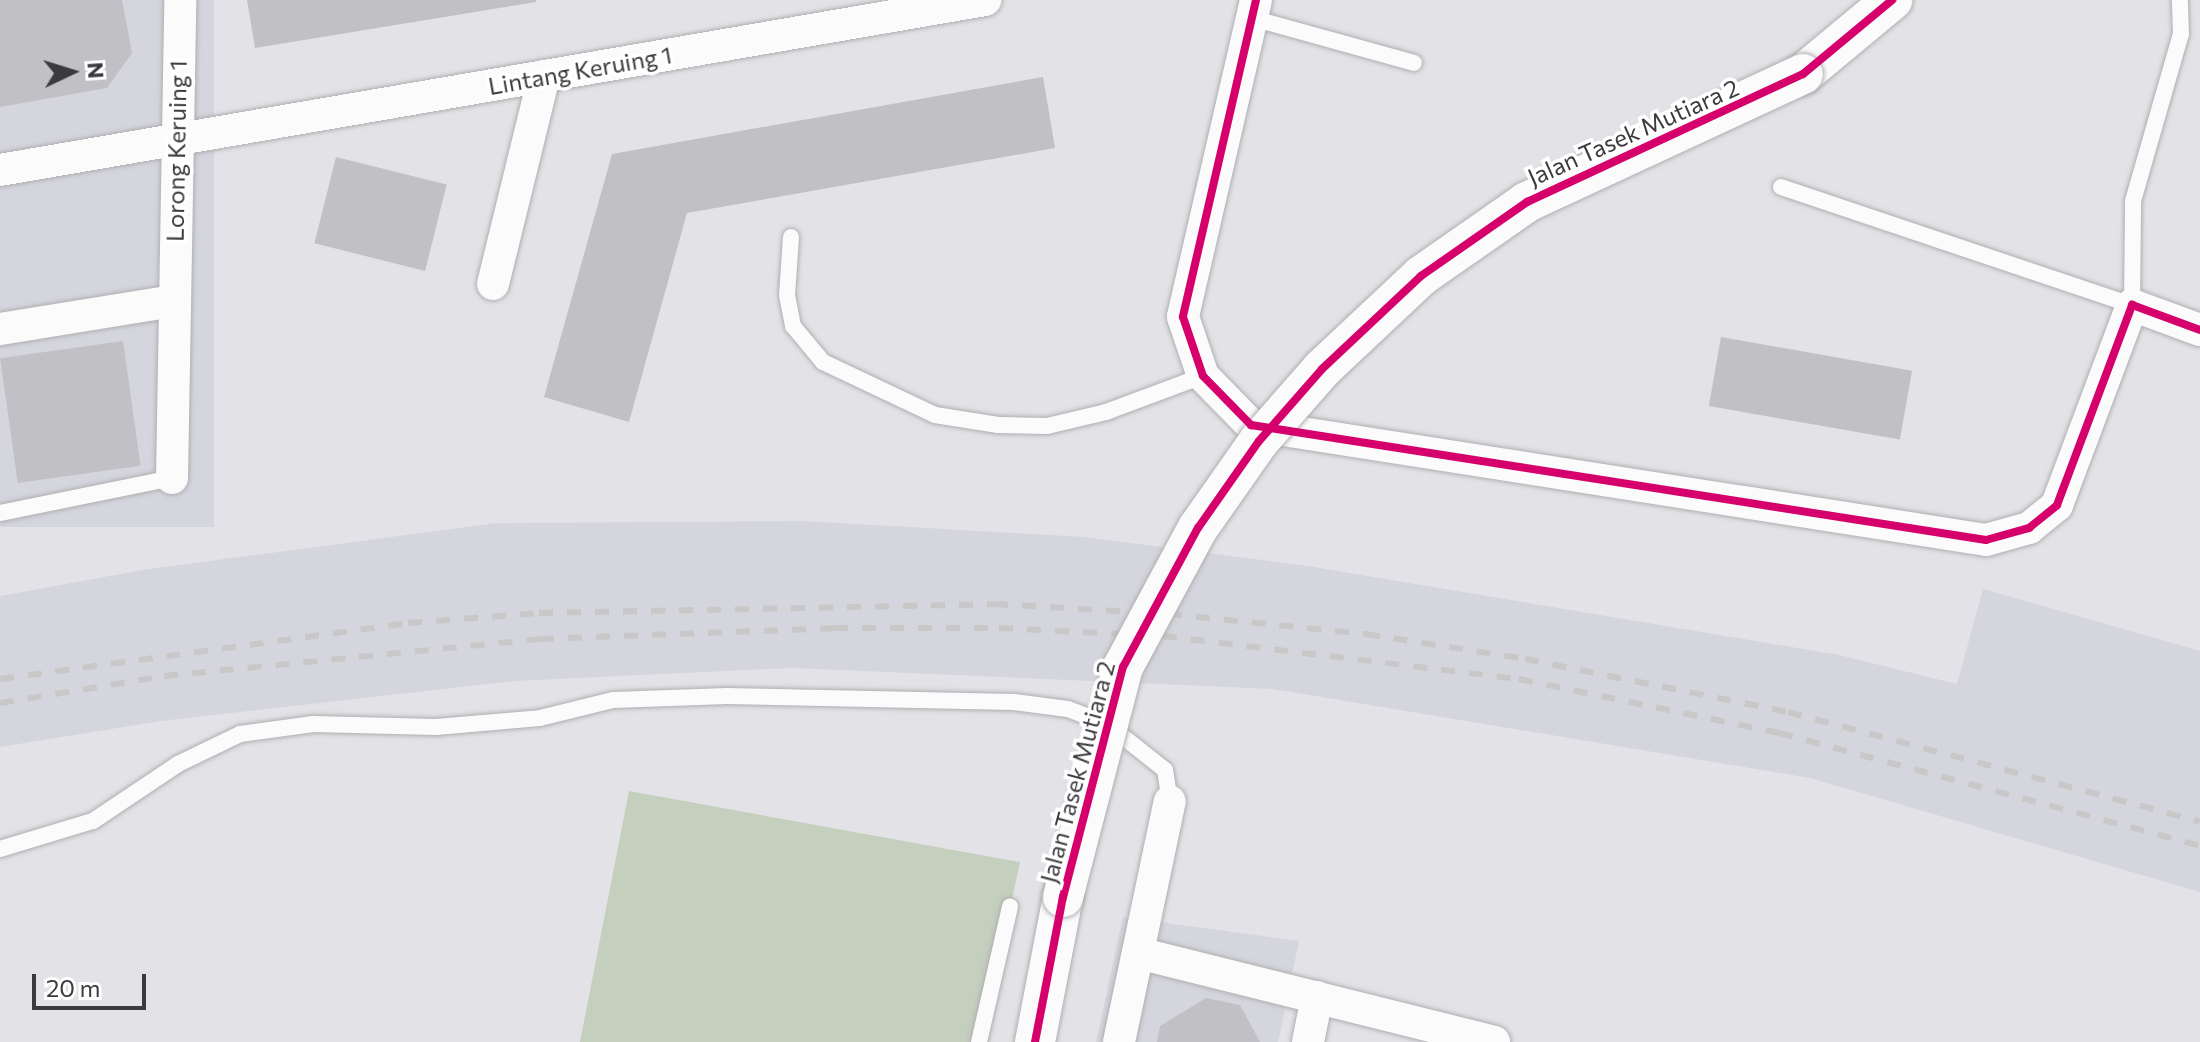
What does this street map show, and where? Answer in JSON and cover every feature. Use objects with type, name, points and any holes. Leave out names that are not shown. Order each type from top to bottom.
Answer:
[{"type":"street","name":"Lorong Keruing 1","points":[[172,478],[175,140],[180,0]]},
{"type":"street","name":"Lintang Keruing 1","points":[[0,170],[985,0]]},
{"type":"street","name":"Jalan Tasek Mutiara 2","points":[[1035,1042],[1063,897],[1123,667],[1198,528],[1259,441],[1322,369],[1421,276],[1527,202],[1803,74],[1884,5]]},
{"type":"street","points":[[1254,9],[1183,317],[1203,376],[1251,425],[1986,540],[2029,528],[2057,505],[2132,305],[2200,330]]},
{"type":"street","points":[[493,284],[544,76]]},
{"type":"street","points":[[0,329],[173,301]]},
{"type":"street","points":[[1119,1042],[1170,801]]},
{"type":"street","points":[[1138,953],[1478,1040]]},
{"type":"street","points":[[1308,1042],[1317,997]]},
{"type":"lane","points":[[1781,187],[2132,305],[2133,201],[2181,34],[2180,0]]},
{"type":"lane","points":[[1254,9],[1414,63]]},
{"type":"lane","points":[[791,237],[787,295],[793,326],[823,362],[935,415],[998,425],[1047,426],[1106,412],[1203,376]]},
{"type":"lane","points":[[0,513],[172,478]]},
{"type":"lane","points":[[0,849],[93,821],[178,764],[240,734],[313,724],[436,727],[540,718],[613,700],[998,702],[1068,709],[1107,724],[1165,770],[1170,801]]},
{"type":"lane","points":[[979,1042],[1010,907]]},
{"type":"shaded area","points":[[0,0],[214,0],[214,527],[0,527]]},
{"type":"shaded area","points":[[804,521],[1084,537],[1308,566],[1839,655],[1957,684],[1983,589],[2200,651],[2200,892],[1810,778],[1273,689],[793,668],[515,681],[161,721],[0,747],[0,596],[142,570],[496,523]]},
{"type":"shaded area","points":[[1123,917],[1299,941],[1278,1042],[1096,1042]]},
{"type":"green space","points":[[629,791],[1020,862],[981,1042],[580,1042]]},
{"type":"building","points":[[0,0],[122,0],[132,53],[107,88],[0,107]]},
{"type":"building","points":[[247,0],[536,0],[536,2],[255,48]]},
{"type":"building","points":[[1043,77],[1055,148],[687,213],[629,422],[544,397],[612,154]]},
{"type":"building","points":[[336,157],[447,185],[425,271],[314,243]]},
{"type":"building","points":[[1721,337],[1912,371],[1900,440],[1709,406]]},
{"type":"building","points":[[123,341],[141,466],[18,483],[0,358]]},
{"type":"building","points":[[1206,998],[1240,1005],[1260,1042],[1157,1042],[1160,1026]]},
{"type":"railway","points":[[0,679],[408,623],[539,613],[994,604],[1168,614],[1366,634],[1525,659],[1788,712],[2200,822]]},
{"type":"railway","points":[[0,703],[164,676],[540,639],[834,628],[999,628],[1163,636],[1519,679],[1779,733],[2200,846]]},
{"type":"cycle path","points":[[1256,0],[1183,317],[1203,376],[1251,425],[1986,540],[2029,528],[2057,505],[2132,305],[2200,330]]},
{"type":"cycle path","points":[[1035,1042],[1063,897],[1123,667],[1198,528],[1259,441],[1322,369],[1421,276],[1527,202],[1803,74],[1892,0]]}]
